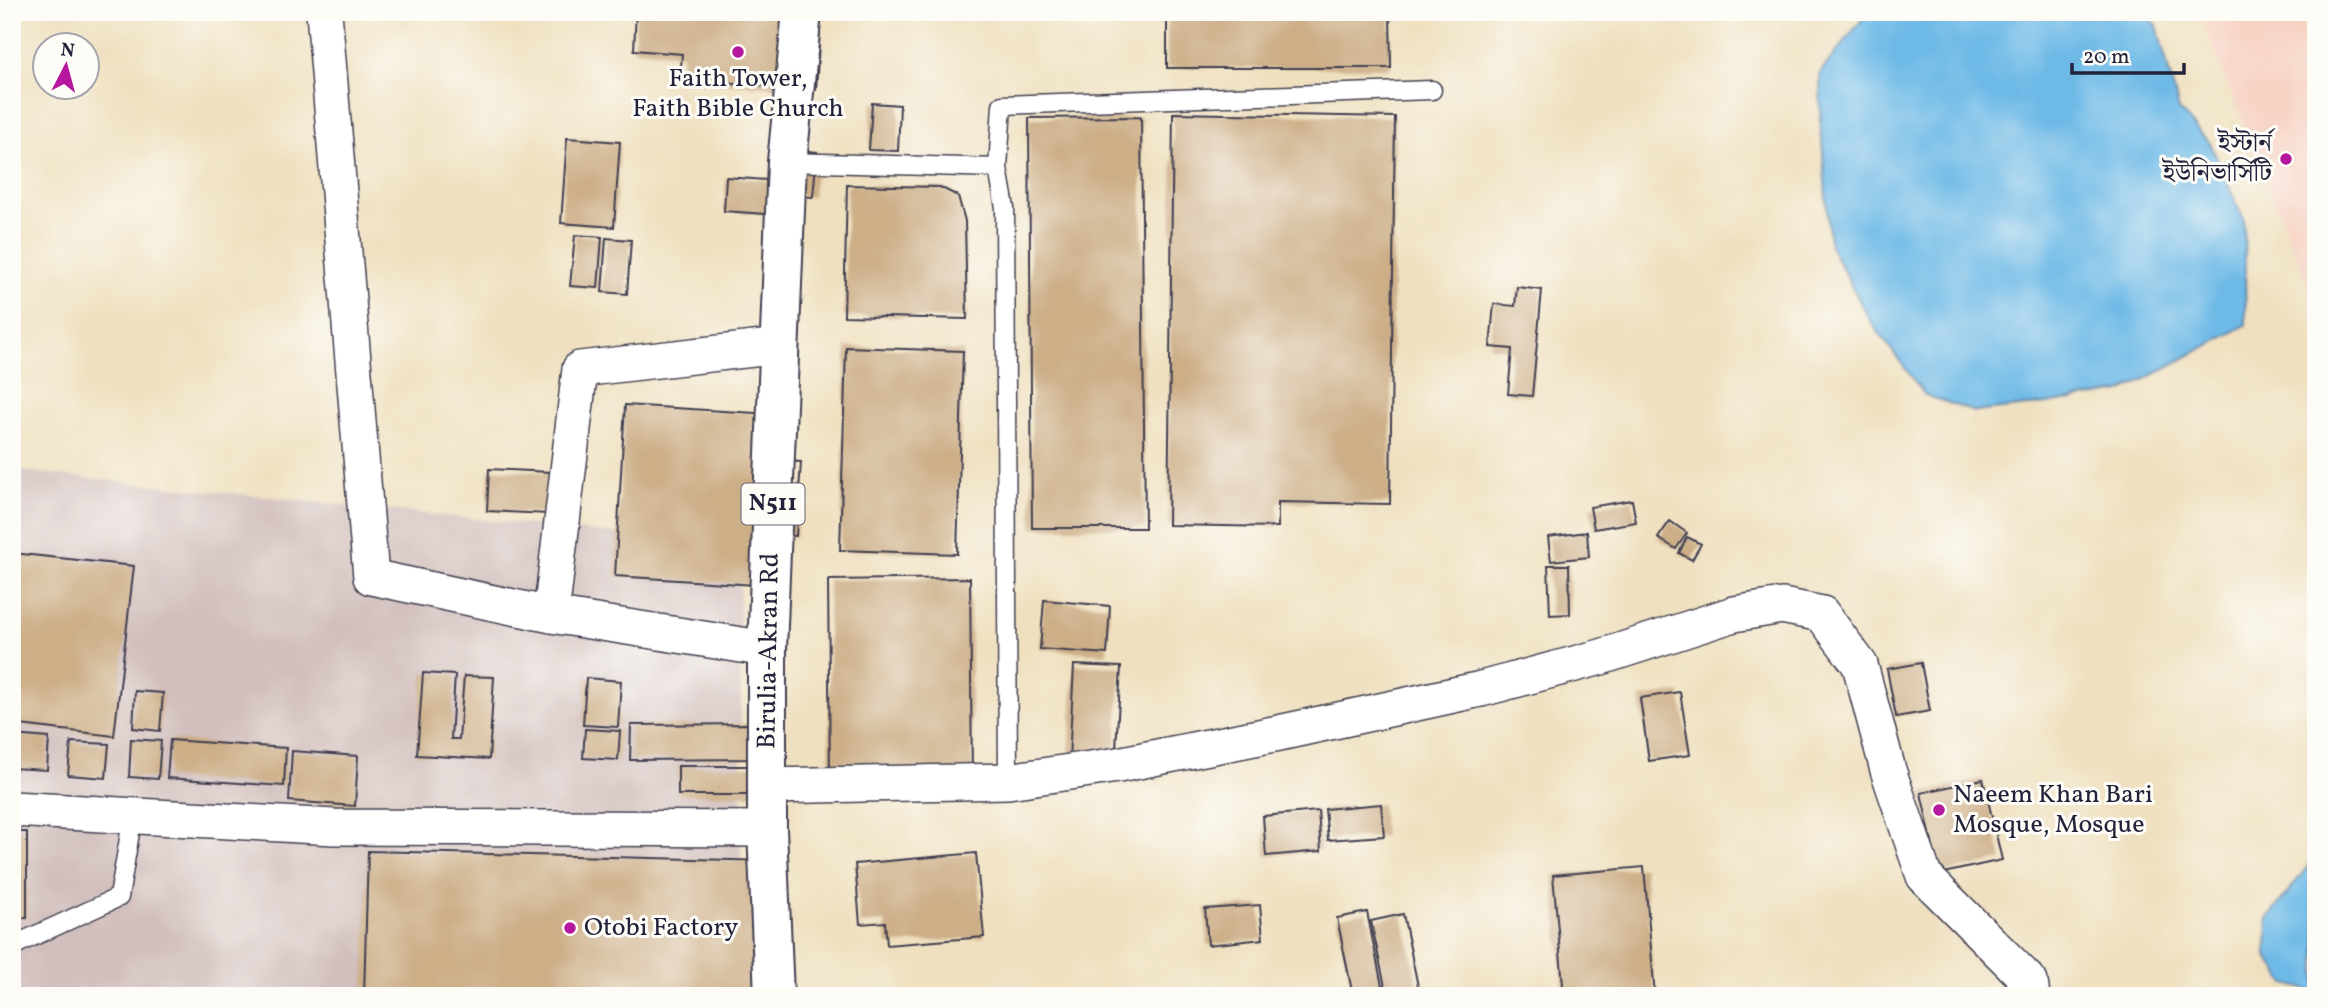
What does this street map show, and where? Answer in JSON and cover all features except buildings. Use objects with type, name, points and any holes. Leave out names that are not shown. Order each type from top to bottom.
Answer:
[{"type":"highway","name":"Birulia-Akran Rd","points":[[774,996],[767,829],[766,649],[787,162],[802,12]]},
{"type":"street","points":[[324,12],[371,577],[551,615],[766,649]]},
{"type":"street","points":[[551,615],[580,369],[779,346]]},
{"type":"street","points":[[768,786],[1008,781],[1118,765],[1481,689],[1601,657],[1734,614],[1782,606],[1822,614],[1860,665],[1888,770],[1924,876],[2030,982],[2032,996]]},
{"type":"street","points":[[12,809],[334,827],[767,829]]},
{"type":"lane","points":[[1008,781],[1006,208],[998,168],[1002,104],[1432,90]]},
{"type":"lane","points":[[787,162],[998,168]]},
{"type":"lane","points":[[12,949],[19,943],[119,897],[133,815]]},
{"type":"shaded area","name":"ইস্টার্ন ইউনিভার্সিটি","points":[[2199,12],[2316,12],[2316,305]]},
{"type":"shaded area","points":[[12,470],[739,547],[742,828],[734,996],[12,996]]},
{"type":"water","points":[[1868,12],[2143,12],[2157,26],[2179,110],[2210,143],[2244,220],[2246,325],[2121,392],[1975,412],[1925,395],[1871,322],[1830,246],[1821,128],[1820,73]]},
{"type":"water","points":[[2316,859],[2316,992],[2286,984],[2267,956],[2268,918]]},
{"type":"place","name":"Faith Tower, Faith Bible Church","points":[[738,52]]},
{"type":"place","name":"ইস্টার্ন ইউনিভার্সিটি","points":[[2286,159]]},
{"type":"place","name":"Naeem Khan Bari Mosque, Mosque","points":[[1939,810]]},
{"type":"place","name":"Otobi Factory","points":[[570,928]]}]
